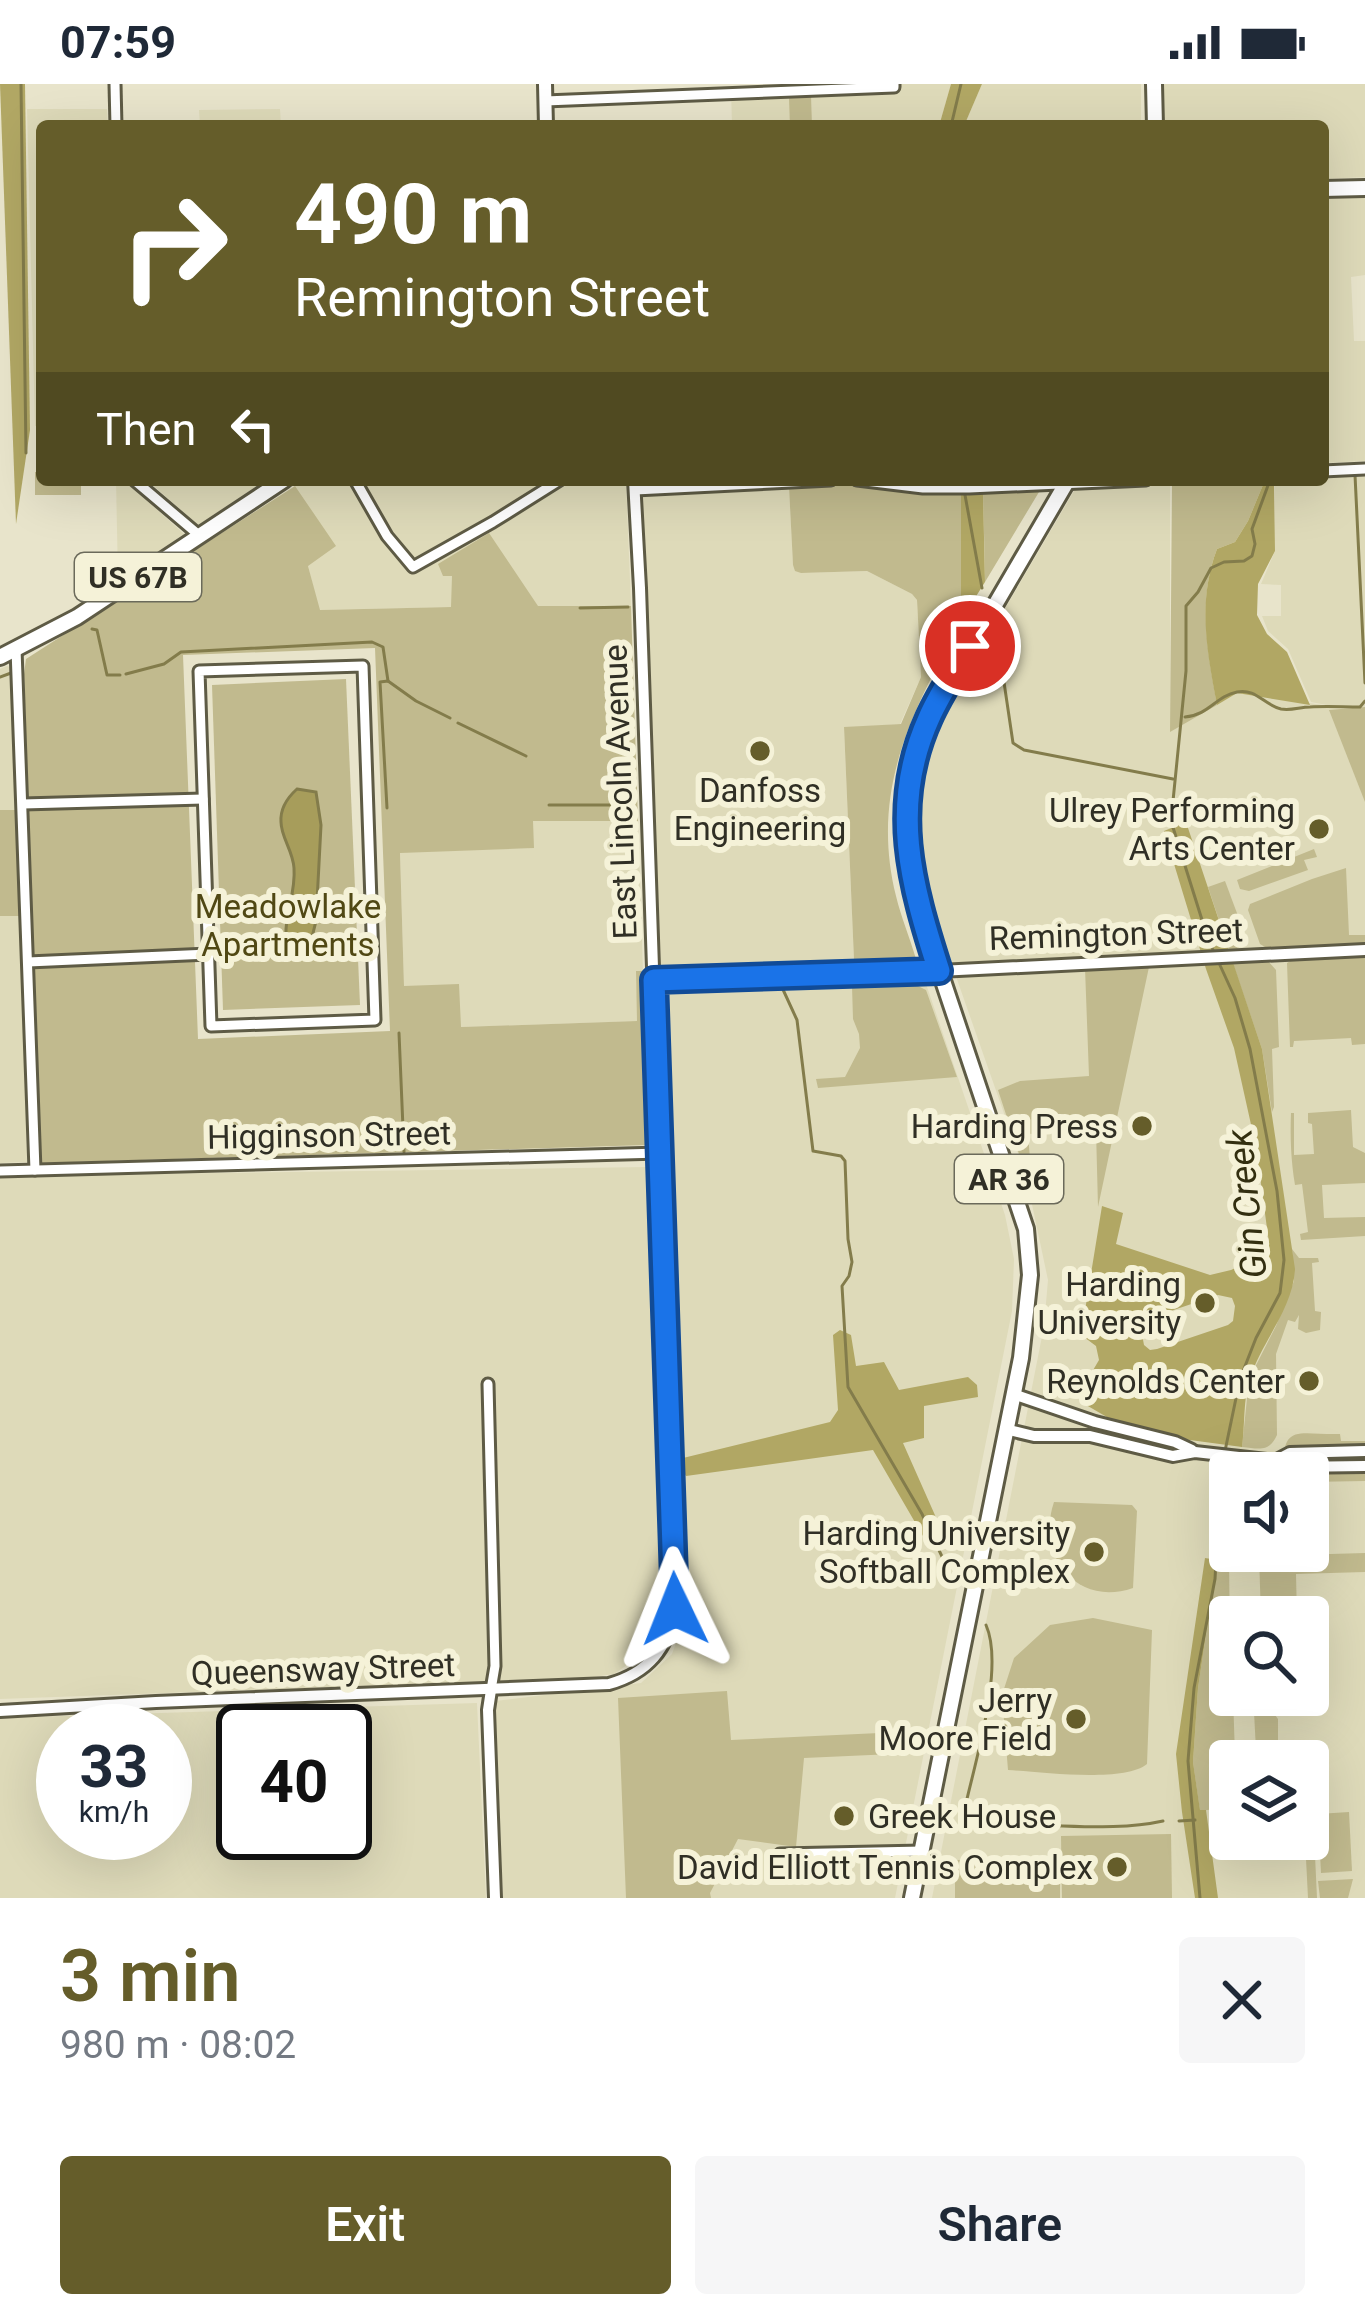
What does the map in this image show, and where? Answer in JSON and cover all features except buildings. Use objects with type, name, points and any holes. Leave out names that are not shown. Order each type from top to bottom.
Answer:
[{"type":"main road","points":[[545,84],[545,120]]},
{"type":"main road","points":[[1154,84],[1155,120]]},
{"type":"main road","points":[[1329,190],[1365,188]]},
{"type":"main road","name":"US 67B","points":[[0,657],[77,617],[275,486]]},
{"type":"main road","name":"AR 36","points":[[912,1898],[1013,1394],[1029,1305],[1030,1252],[1027,1229],[915,897],[906,840],[911,774],[929,718],[1064,486]]},
{"type":"street","points":[[115,84],[116,120]]},
{"type":"street","points":[[545,101],[692,89],[894,86]]},
{"type":"street","points":[[1329,471],[1365,469]]},
{"type":"street","points":[[141,486],[200,536]]},
{"type":"street","points":[[358,486],[387,536],[413,567],[550,486]]},
{"type":"street","name":"East Lincoln Avenue","points":[[634,486],[675,1609],[672,1630],[645,1669]]},
{"type":"street","points":[[906,486],[971,486]]},
{"type":"street","points":[[16,650],[35,1170]]},
{"type":"street","points":[[363,666],[376,1020],[211,1026],[209,954],[199,671],[363,666]]},
{"type":"street","points":[[22,804],[203,799]]},
{"type":"street","name":"Remington Street","points":[[654,980],[1365,950]]},
{"type":"street","points":[[28,962],[209,954]]},
{"type":"street","name":"Higginson Street","points":[[0,1171],[660,1153]]},
{"type":"street","points":[[488,1384],[495,1666],[488,1710],[495,1898]]},
{"type":"street","points":[[1013,1394],[1195,1452]]},
{"type":"street","points":[[1006,1429],[1034,1436],[1090,1436],[1173,1456],[1209,1454]]},
{"type":"street","points":[[1328,1452],[1365,1451]]},
{"type":"street","points":[[1329,1466],[1365,1466]]},
{"type":"street","name":"Queensway Street","points":[[0,1712],[609,1684],[645,1669]]},
{"type":"street","points":[[779,1855],[922,1851]]},
{"type":"shaded area","points":[[0,84],[25,84],[30,430],[16,524]]},
{"type":"shaded area","points":[[951,84],[941,120],[732,120],[731,87]]},
{"type":"shaded area","points":[[951,84],[982,84],[967,120],[941,120]]},
{"type":"shaded area","points":[[982,84],[1141,84],[1141,120],[967,120]]},
{"type":"shaded area","points":[[1160,84],[1365,84],[1365,177],[1329,179],[1329,120],[1161,120]]},
{"type":"shaded area","points":[[27,109],[107,109],[108,120],[36,120],[35,426]]},
{"type":"shaded area","points":[[280,109],[281,120],[200,120],[199,110]]},
{"type":"shaded area","points":[[1365,194],[1365,275],[1351,277],[1354,341],[1365,341],[1365,461],[1329,463],[1329,195]]},
{"type":"shaded area","name":"Harding University","points":[[1365,472],[1365,1898],[932,1898],[1044,1326],[1048,1280],[1026,1176],[939,928],[919,845],[922,793],[932,744],[956,692],[1077,486],[1170,486],[1170,731],[1237,693],[1337,707],[1311,702],[1288,649],[1268,631],[1262,616],[1281,616],[1281,585],[1261,584],[1275,551],[1275,486],[1329,486],[1329,475]]},
{"type":"shaded area","points":[[116,486],[131,486],[184,534],[118,578]]},
{"type":"shaded area","points":[[154,486],[257,486],[198,525]]},
{"type":"shaded area","points":[[295,486],[626,486],[631,606],[537,606],[452,575],[452,607],[319,610]]},
{"type":"shaded area","points":[[960,486],[982,486],[983,492],[985,582],[970,606],[961,597]]},
{"type":"shaded area","points":[[1263,486],[1274,486],[1275,551],[1258,584],[1257,615],[1267,634],[1287,652],[1310,705],[1237,693],[1217,705],[1206,627],[1207,588],[1217,549],[1235,542]]},
{"type":"shaded area","points":[[789,487],[793,565],[801,573],[867,571],[917,600],[921,677],[900,724],[844,728],[854,960],[661,968],[642,495]]},
{"type":"shaded area","points":[[0,669],[13,669],[19,810],[0,810]]},
{"type":"shaded area","points":[[297,789],[316,792],[321,825],[316,921],[312,937],[304,941],[286,934],[294,868],[281,817]]},
{"type":"shaded area","points":[[533,821],[638,821],[643,971],[636,972],[638,1021],[460,1027],[404,986],[400,852],[533,848]]},
{"type":"shaded area","points":[[1186,822],[1262,1049],[1295,1269],[1289,1298],[1250,1378],[1242,1447],[1124,1427],[1081,1402],[1079,1394],[1099,1360],[1096,1346],[1082,1329],[1102,1206],[1123,1213],[1116,1244],[1210,1275],[1264,1256],[1269,1243],[1256,1147],[1234,1048],[1164,831]],"holes":[[[1218,1295],[1232,1298],[1233,1321],[1228,1325],[1157,1349],[1144,1345],[1141,1329],[1150,1318]]]},
{"type":"shaded area","points":[[0,916],[22,916],[27,1162],[0,1163]]},
{"type":"shaded area","points":[[926,984],[1005,1215],[1014,1259],[1012,1311],[895,1898],[503,1898],[495,1701],[641,1683],[672,1654],[684,1621],[663,988]]},
{"type":"shaded area","points":[[648,1167],[666,1616],[656,1642],[636,1659],[614,1674],[586,1678],[0,1699],[0,1176]]},
{"type":"shaded area","points":[[840,1330],[851,1335],[856,1366],[884,1362],[899,1390],[968,1377],[977,1385],[978,1397],[924,1406],[924,1438],[903,1443],[942,1531],[937,1538],[923,1536],[873,1450],[686,1476],[681,1468],[683,1458],[830,1422],[838,1410],[833,1335]]},
{"type":"shaded area","points":[[1205,1558],[1209,1559],[1209,1572],[1215,1572],[1198,1688],[1193,1762],[1200,1810],[1206,1810],[1209,1860],[1213,1860],[1218,1898],[1195,1898],[1176,1754]]},
{"type":"shaded area","points":[[477,1703],[486,1898],[0,1898],[0,1718],[36,1717],[36,1860],[192,1860],[192,1712],[216,1711],[216,1860],[372,1860],[372,1706]]},
{"type":"green space","points":[[811,96],[812,120],[790,120],[789,98]]},
{"type":"green space","points":[[35,472],[36,486],[81,486],[81,495],[35,495]]},
{"type":"green space","points":[[295,486],[336,546],[308,566],[320,610],[451,607],[452,576],[443,576],[438,564],[489,533],[538,606],[631,606],[638,821],[533,821],[534,848],[400,853],[404,986],[459,984],[461,1027],[637,1021],[636,971],[643,971],[648,1145],[40,1163],[26,659]],"holes":[[[375,648],[390,1031],[198,1039],[183,655]]]},
{"type":"green space","points":[[870,486],[961,493],[961,597],[970,606],[916,710],[893,780],[888,816],[896,896],[916,959],[854,960],[844,727],[901,724],[921,677],[917,600],[867,571],[795,571],[789,487]]},
{"type":"green space","points":[[1172,486],[1263,486],[1235,542],[1217,549],[1211,568],[1206,627],[1217,705],[1170,732]]},
{"type":"green space","points":[[983,492],[1039,492],[985,582],[985,574]]},
{"type":"green space","name":"Meadowlake Apartments","points":[[346,679],[360,1005],[223,1010],[212,685]]},
{"type":"green space","points":[[1365,707],[1365,802],[1329,710]]},
{"type":"green space","points":[[0,810],[19,810],[22,916],[0,916]]},
{"type":"green space","points":[[1314,849],[1317,857],[1304,860],[1308,870],[1249,891],[1240,889],[1237,880]]},
{"type":"green space","points":[[1346,868],[1349,935],[1365,935],[1365,944],[1270,950],[1260,944],[1250,904]]},
{"type":"green space","points":[[1225,881],[1244,932],[1244,943],[1236,950],[1229,950],[1208,887]]},
{"type":"green space","points":[[1365,956],[1365,1044],[1352,1045],[1351,1038],[1294,1041],[1290,1047],[1287,963]]},
{"type":"green space","points":[[1267,960],[1276,970],[1279,1047],[1272,1049],[1272,1112],[1262,1049],[1232,961]]},
{"type":"green space","points":[[1149,967],[1098,1207],[1096,1130],[1028,1134],[1030,1159],[1020,1157],[998,1090],[1020,1081],[1089,1076],[1085,968]]},
{"type":"green space","points":[[916,985],[926,990],[957,1077],[818,1088],[816,1079],[845,1077],[860,1048],[852,986]]},
{"type":"green space","points":[[1351,1110],[1353,1147],[1365,1153],[1365,1183],[1322,1185],[1324,1218],[1365,1217],[1365,1236],[1301,1240],[1300,1234],[1308,1232],[1302,1184],[1295,1185],[1291,1113],[1294,1155],[1314,1154],[1308,1113]]},
{"type":"green space","points":[[1292,1249],[1299,1258],[1318,1258],[1319,1262],[1312,1263],[1320,1330],[1306,1333],[1298,1329],[1299,1315],[1295,1322],[1288,1320],[1276,1354],[1277,1435],[1267,1447],[1242,1447],[1249,1379],[1294,1281]]},
{"type":"green space","points":[[1303,1433],[1340,1434],[1341,1441],[1365,1441],[1365,1481],[1329,1482],[1329,1452],[1284,1452],[1289,1439]]},
{"type":"green space","name":"Harding University Softball Complex","points":[[1054,1502],[1132,1505],[1137,1511],[1133,1588],[1094,1590],[1065,1572],[1051,1541]]},
{"type":"green space","points":[[1365,1553],[1365,1572],[1296,1574],[1297,1596],[1260,1596],[1260,1572],[1329,1572],[1329,1554]]},
{"type":"green space","points":[[1215,1572],[1229,1572],[1229,1596],[1212,1596]]},
{"type":"green space","points":[[1209,1614],[1209,1716],[1234,1716],[1234,1740],[1209,1740],[1209,1810],[1200,1811],[1193,1762]]},
{"type":"green space","name":"Jerry Moore Field","points":[[1093,1618],[1152,1630],[1147,1764],[1101,1775],[1008,1770],[1002,1695],[1014,1658],[1050,1625]]},
{"type":"green space","points":[[727,1691],[731,1740],[922,1731],[915,1753],[804,1758],[796,1847],[738,1839],[711,1898],[626,1898],[618,1698]]},
{"type":"green space","points":[[1254,1716],[1276,1716],[1278,1740],[1255,1740]]},
{"type":"green space","points":[[1349,1812],[1352,1871],[1321,1873],[1320,1860],[1329,1860],[1329,1813]]},
{"type":"green space","name":"David Elliott Tennis Complex","points":[[1171,1834],[1172,1898],[1062,1898],[1061,1836]]},
{"type":"green space","points":[[1060,1859],[1060,1898],[955,1898],[955,1860]]},
{"type":"green space","points":[[1306,1860],[1315,1860],[1317,1898],[1308,1898]]},
{"type":"green space","points":[[1353,1879],[1348,1898],[1320,1898],[1318,1881]]},
{"type":"waterway","points":[[21,84],[26,453]]},
{"type":"waterway","name":"Gin Creek","points":[[952,120],[961,84]]},
{"type":"waterway","points":[[1355,475],[1365,683]]},
{"type":"waterway","name":"Gin Creek","points":[[1225,1451],[1240,1379],[1280,1293],[1284,1260],[1277,1191],[1250,1049],[1235,998],[1208,939],[1171,821],[1186,671],[1186,606],[1211,568],[1252,556],[1252,529],[1268,486]]},
{"type":"waterway","name":"Gin Creek","points":[[965,495],[982,588]]},
{"type":"waterway","points":[[580,608],[628,607]]},
{"type":"waterway","points":[[92,629],[97,630],[107,675],[120,675]]},
{"type":"waterway","name":"Gin Creek","points":[[997,635],[1013,743],[1024,750],[1173,779]]},
{"type":"waterway","points":[[126,674],[164,664],[181,652],[372,642],[383,647],[388,681]]},
{"type":"waterway","points":[[0,677],[11,673]]},
{"type":"waterway","points":[[387,808],[380,682],[388,681],[450,718]]},
{"type":"waterway","points":[[1185,717],[1237,692],[1250,692],[1285,709],[1360,707],[1365,701]]},
{"type":"waterway","points":[[458,723],[526,756]]},
{"type":"waterway","points":[[549,805],[632,805]]},
{"type":"waterway","points":[[717,970],[776,969]]},
{"type":"waterway","points":[[780,983],[797,1020],[813,1151],[845,1161],[852,1262],[842,1286],[848,1387],[922,1514],[953,1580]]},
{"type":"waterway","points":[[399,1033],[404,1152]]},
{"type":"waterway","name":"Gin Creek","points":[[1200,1898],[1188,1761],[1194,1688],[1215,1572]]},
{"type":"waterway","points":[[986,1625],[991,1643],[990,1691],[964,1812],[967,1824],[1112,1827],[1163,1821]]},
{"type":"waterway","points":[[1179,1821],[1195,1820]]},
{"type":"place","name":"Danfoss Engineering","points":[[760,751]]},
{"type":"place","name":"Ulrey Performing Arts Center","points":[[1319,829]]},
{"type":"place","name":"Harding Press","points":[[1142,1126]]},
{"type":"place","name":"Harding University","points":[[1205,1303]]},
{"type":"place","name":"Reynolds Center","points":[[1309,1381]]},
{"type":"place","name":"Harding University Softball Complex","points":[[1094,1552]]},
{"type":"place","name":"Jerry Moore Field","points":[[1076,1719]]},
{"type":"place","name":"Greek House","points":[[844,1816]]},
{"type":"place","name":"David Elliott Tennis Complex","points":[[1117,1867]]},
{"type":"route","points":[[675,1609],[654,980],[939,971],[915,897],[906,840],[907,811],[911,774],[929,718],[970,646]]}]
